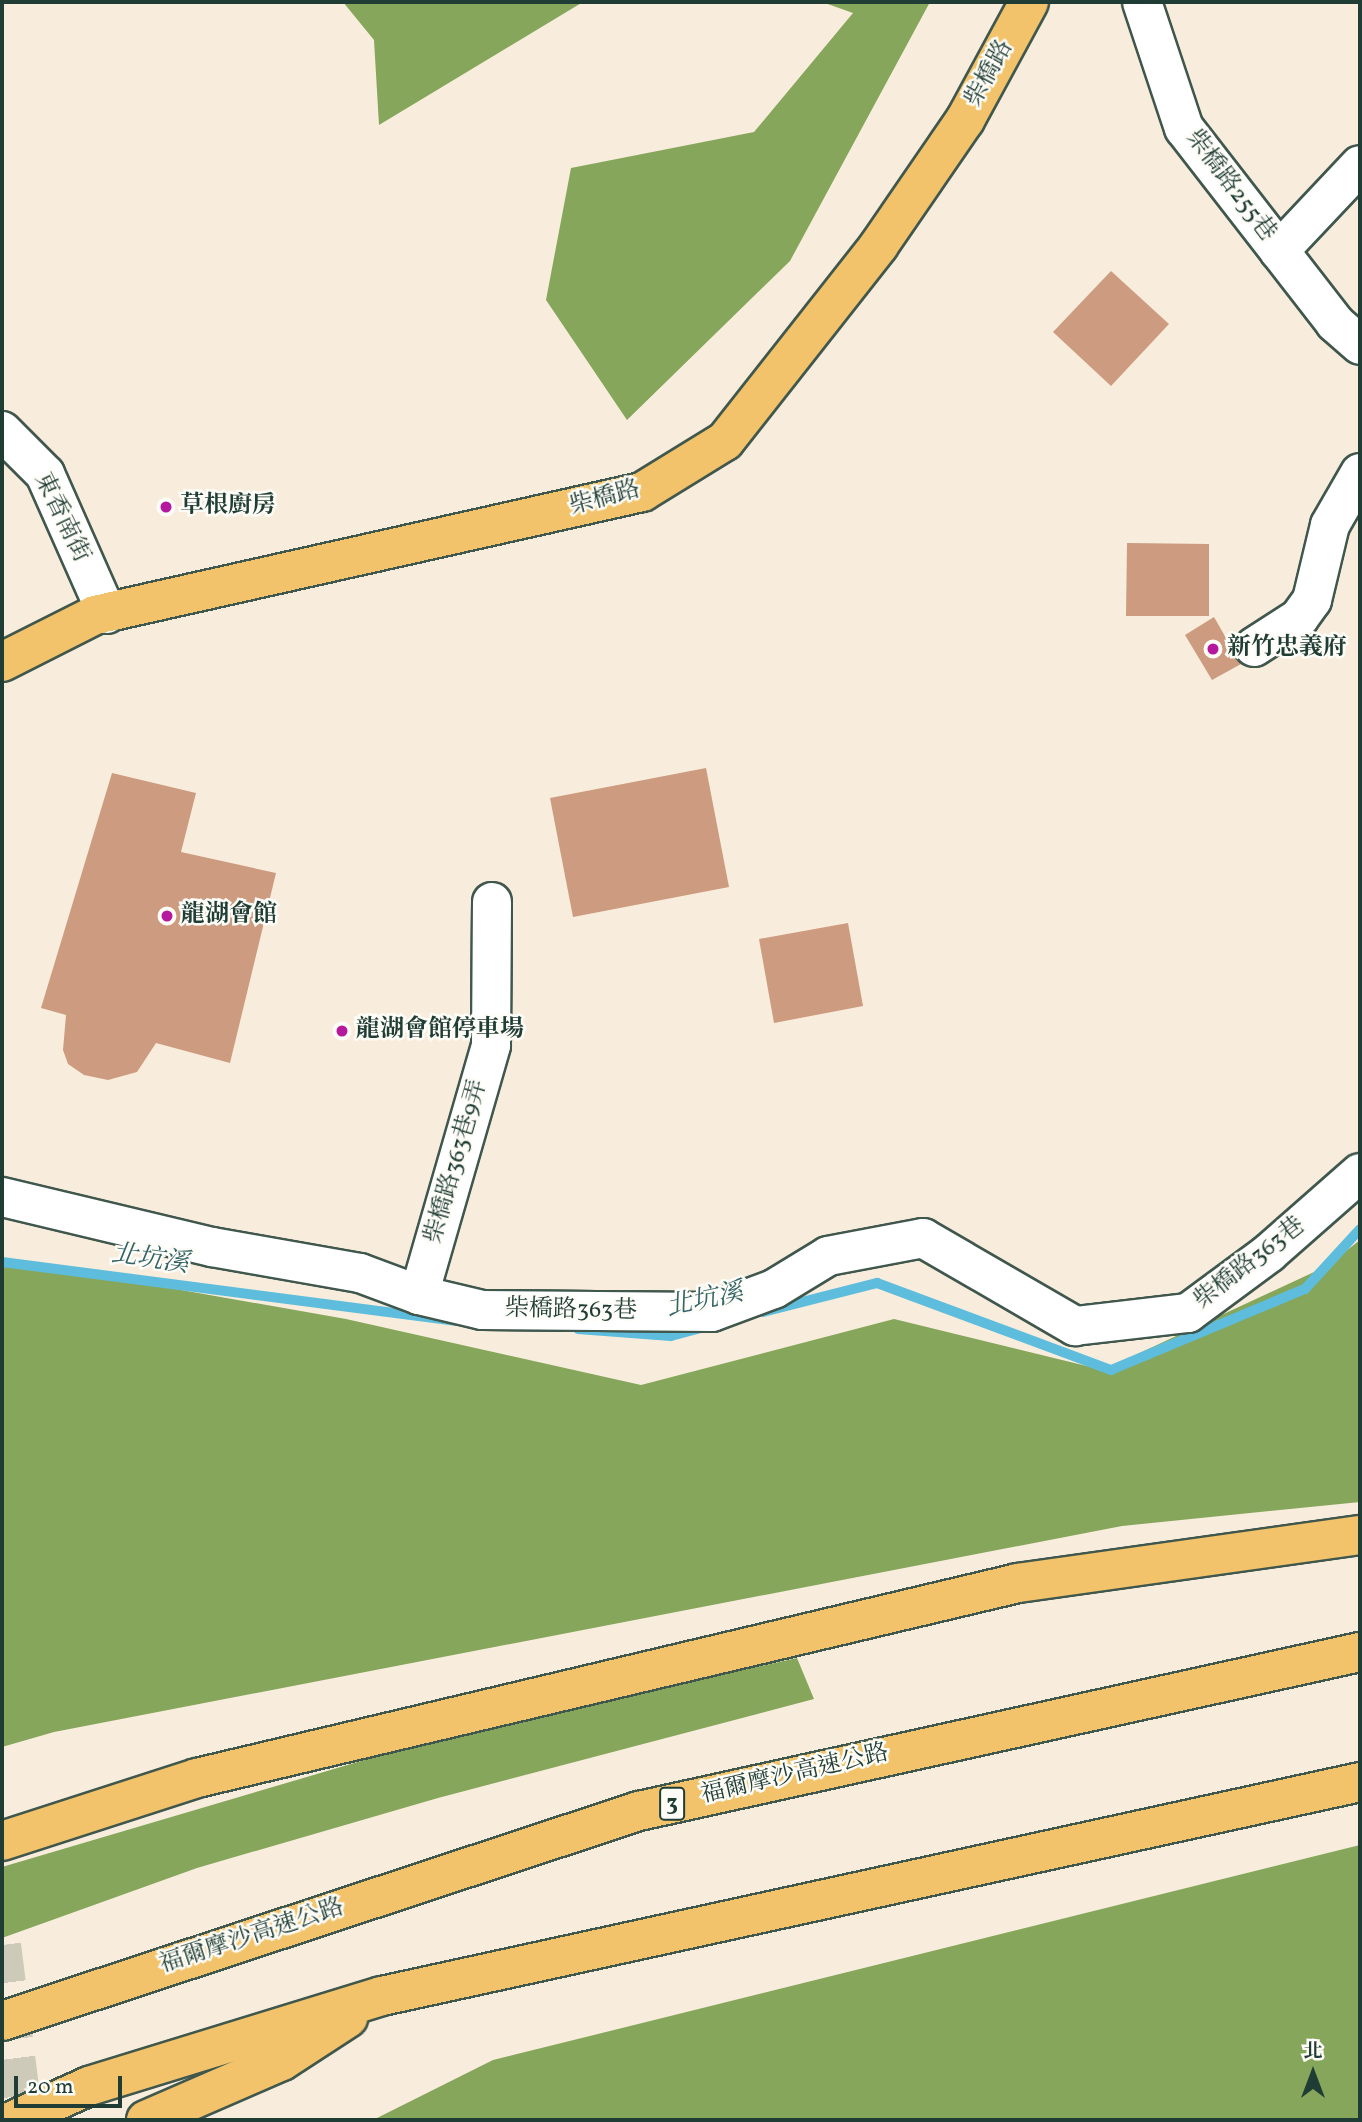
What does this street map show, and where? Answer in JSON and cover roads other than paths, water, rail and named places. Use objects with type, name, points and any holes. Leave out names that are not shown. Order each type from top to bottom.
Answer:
[{"type":"main road","name":"柴橋路","points":[[2,662],[71,626],[107,614],[642,492],[724,441],[879,245],[965,120],[1030,2]]},
{"type":"main road","points":[[2,1842],[197,1778],[1018,1583],[1360,1535]]},
{"type":"main road","name":"福爾摩沙高速公路","points":[[2,2021],[639,1811],[1360,1653]]},
{"type":"main road","points":[[14,2120],[89,2086],[382,1996],[1360,1782]]},
{"type":"main road","points":[[146,2120],[282,2061],[382,1996]]},
{"type":"street","name":"柴橋路255巷","points":[[1142,2],[1184,128],[1335,323],[1360,345]]},
{"type":"street","points":[[1279,251],[1360,165]]},
{"type":"street","name":"東香南街","points":[[2,430],[45,474],[107,614]]},
{"type":"street","points":[[1254,648],[1299,618],[1312,600],[1330,525],[1360,473]]},
{"type":"street","name":"柴橋路363巷9弄","points":[[419,1295],[491,1045],[492,902]]},
{"type":"street","name":"柴橋路363巷","points":[[2,1197],[212,1247],[360,1273],[419,1295],[482,1310],[712,1312],[774,1289],[828,1256],[923,1238],[1075,1326],[1188,1313],[1269,1253],[1360,1173]]},
{"type":"waterway","name":"北坑溪","points":[[763,1312],[877,1283],[1111,1370],[1305,1289],[1360,1229]]},
{"type":"waterway","name":"北坑溪","points":[[2,1262],[457,1321]]},
{"type":"waterway","name":"北坑溪","points":[[578,1329],[671,1336],[700,1328]]},
{"type":"tunnel","points":[[2,1945],[24,2120]]},
{"type":"place","name":"草根廚房","points":[[166,507]]},
{"type":"place","name":"新竹忠義府","points":[[1213,649]]},
{"type":"place","name":"龍湖會館","points":[[167,916]]},
{"type":"place","name":"龍湖會館停車場","points":[[342,1031]]}]
